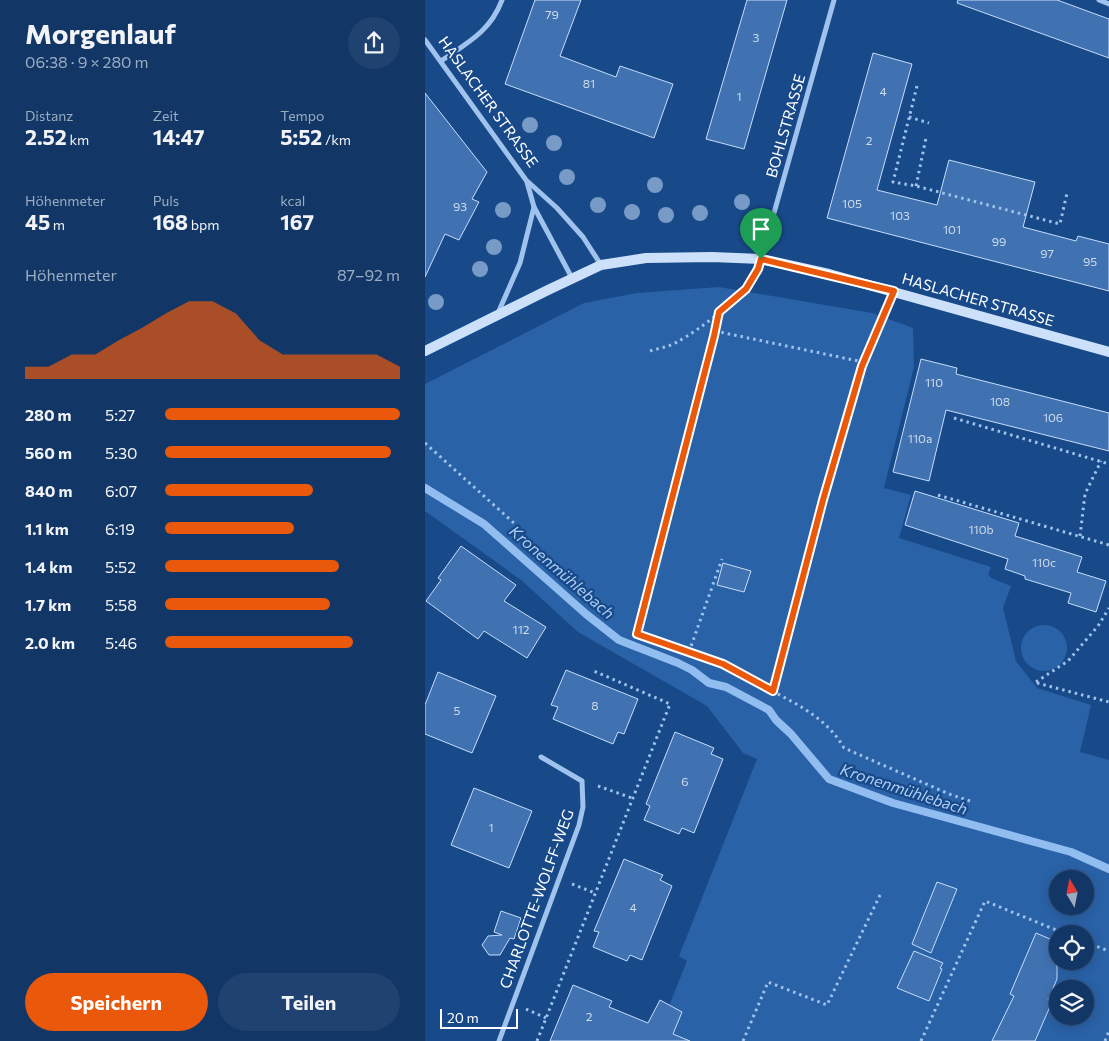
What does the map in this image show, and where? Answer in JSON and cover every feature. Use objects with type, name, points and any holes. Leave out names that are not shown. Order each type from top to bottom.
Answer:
[{"type":"street","points":[[441,62],[481,34],[499,9],[502,0]]},
{"type":"street","name":"BOHLSTRASSE","points":[[761,259],[834,0]]},
{"type":"street","points":[[1099,0],[1109,4]]},
{"type":"street","name":"HASLACHER STRASSE","points":[[425,40],[526,180],[557,208],[583,237],[601,266]]},
{"type":"street","name":"HASLACHER STRASSE","points":[[526,180],[534,207],[572,278],[601,266],[645,258],[711,257],[761,259],[894,291],[1109,352]]},
{"type":"street","points":[[497,315],[520,263],[534,207]]},
{"type":"street","points":[[425,351],[572,278]]},
{"type":"street","points":[[541,757],[582,781]]},
{"type":"street","name":"CHARLOTTE-WOLFF-WEG","points":[[499,1041],[579,825],[583,806],[582,781]]},
{"type":"path","points":[[917,86],[893,182],[916,186],[1060,224],[1067,193]]},
{"type":"path","points":[[909,117],[929,123]]},
{"type":"path","points":[[916,186],[926,138]]},
{"type":"path","points":[[650,351],[675,343],[719,312],[746,289],[758,269],[761,259]]},
{"type":"path","points":[[773,691],[823,500],[863,362],[894,291]]},
{"type":"path","points":[[719,312],[637,634],[723,664],[812,713],[835,732],[844,748],[949,794],[973,802]]},
{"type":"path","points":[[715,331],[863,362]]},
{"type":"path","points":[[954,418],[1109,464]]},
{"type":"path","points":[[425,443],[515,524]]},
{"type":"path","points":[[1080,536],[1085,494],[1101,461]]},
{"type":"path","points":[[938,495],[1109,545]]},
{"type":"path","points":[[689,652],[722,559]]},
{"type":"path","points":[[1109,608],[1098,626],[1068,661],[1036,682],[1109,702]]},
{"type":"path","points":[[537,1041],[670,704],[594,671]]},
{"type":"path","points":[[582,781],[632,798]]},
{"type":"path","points":[[559,879],[595,893]]},
{"type":"path","points":[[743,1041],[768,982],[827,1005],[881,893]]},
{"type":"path","points":[[921,1041],[985,901],[1049,927]]},
{"type":"path","points":[[1094,945],[1109,951]]},
{"type":"path","points":[[1105,1041],[1109,1031]]},
{"type":"shaded area","points":[[719,287],[872,313],[913,328],[914,367],[884,488],[911,495],[899,538],[991,567],[988,574],[991,578],[1011,586],[1003,608],[1016,661],[1037,688],[1091,705],[1080,752],[1109,760],[1109,1041],[655,1041],[687,961],[679,956],[757,759],[743,753],[707,706],[578,632],[521,580],[425,511],[425,384],[584,303],[637,293]]},
{"type":"shaded area","points":[[1040,625],[1048,625],[1057,629],[1063,635],[1067,648],[1063,661],[1057,667],[1048,671],[1040,671],[1031,667],[1025,661],[1021,652],[1021,644],[1025,635],[1031,629]]},
{"type":"building","points":[[535,0],[581,0],[560,56],[616,77],[620,66],[673,84],[654,138],[505,84]]},
{"type":"building","points":[[747,0],[787,0],[744,149],[706,139]]},
{"type":"building","points":[[958,0],[1057,0],[1109,19],[1109,58],[957,3]]},
{"type":"building","points":[[873,53],[912,64],[877,190],[937,205],[949,160],[1035,182],[1023,227],[1076,241],[1078,236],[1109,244],[1109,291],[827,218]]},
{"type":"building","points":[[425,93],[487,172],[472,199],[479,202],[459,240],[445,234],[425,277]]},
{"type":"building","points":[[921,359],[957,368],[956,374],[1109,413],[1109,451],[946,410],[929,481],[893,472]]},
{"type":"building","points":[[915,491],[1019,523],[1015,536],[1082,557],[1077,572],[1106,581],[1096,612],[1068,603],[1071,593],[1025,579],[1025,576],[1005,569],[1008,559],[905,525]]},
{"type":"building","points":[[461,546],[516,585],[504,601],[546,627],[527,658],[484,631],[478,639],[426,601],[441,580],[438,578]]},
{"type":"building","points":[[723,563],[751,571],[744,592],[717,585]]},
{"type":"building","points":[[566,670],[638,699],[624,734],[618,732],[613,744],[553,719],[558,707],[551,705]]},
{"type":"building","points":[[438,672],[496,696],[472,753],[425,734],[425,705]]},
{"type":"building","points":[[675,732],[714,748],[711,754],[723,759],[694,833],[682,828],[679,834],[644,820],[650,806],[646,804]]},
{"type":"building","points":[[474,788],[532,811],[509,868],[451,845]]},
{"type":"building","points":[[624,859],[663,875],[660,880],[672,886],[642,960],[630,955],[627,961],[593,947],[599,932],[594,931]]},
{"type":"building","points":[[937,882],[957,889],[931,953],[912,944]]},
{"type":"building","points":[[501,911],[521,918],[514,939],[510,938],[500,955],[489,955],[482,945],[488,936],[502,935],[494,932]]},
{"type":"building","points":[[1036,933],[1049,939],[1049,970],[1057,970],[1057,979],[1049,980],[1049,1009],[1035,1041],[992,1041],[1014,996],[1010,994]]},
{"type":"building","points":[[914,951],[943,963],[929,1001],[897,988]]},
{"type":"building","points":[[573,985],[612,1001],[609,1007],[648,1023],[660,1000],[682,1012],[673,1034],[690,1041],[550,1041]]},
{"type":"waterway","name":"Kronenmühlebach","points":[[425,488],[484,524],[586,614],[619,640],[678,663],[692,670],[709,683],[726,687],[769,710],[829,779],[893,803],[1071,852],[1109,869]]},
{"type":"route","points":[[761,259],[894,291],[862,366],[823,500],[773,691],[723,664],[637,634],[719,312],[746,289],[758,269],[761,259]]}]
